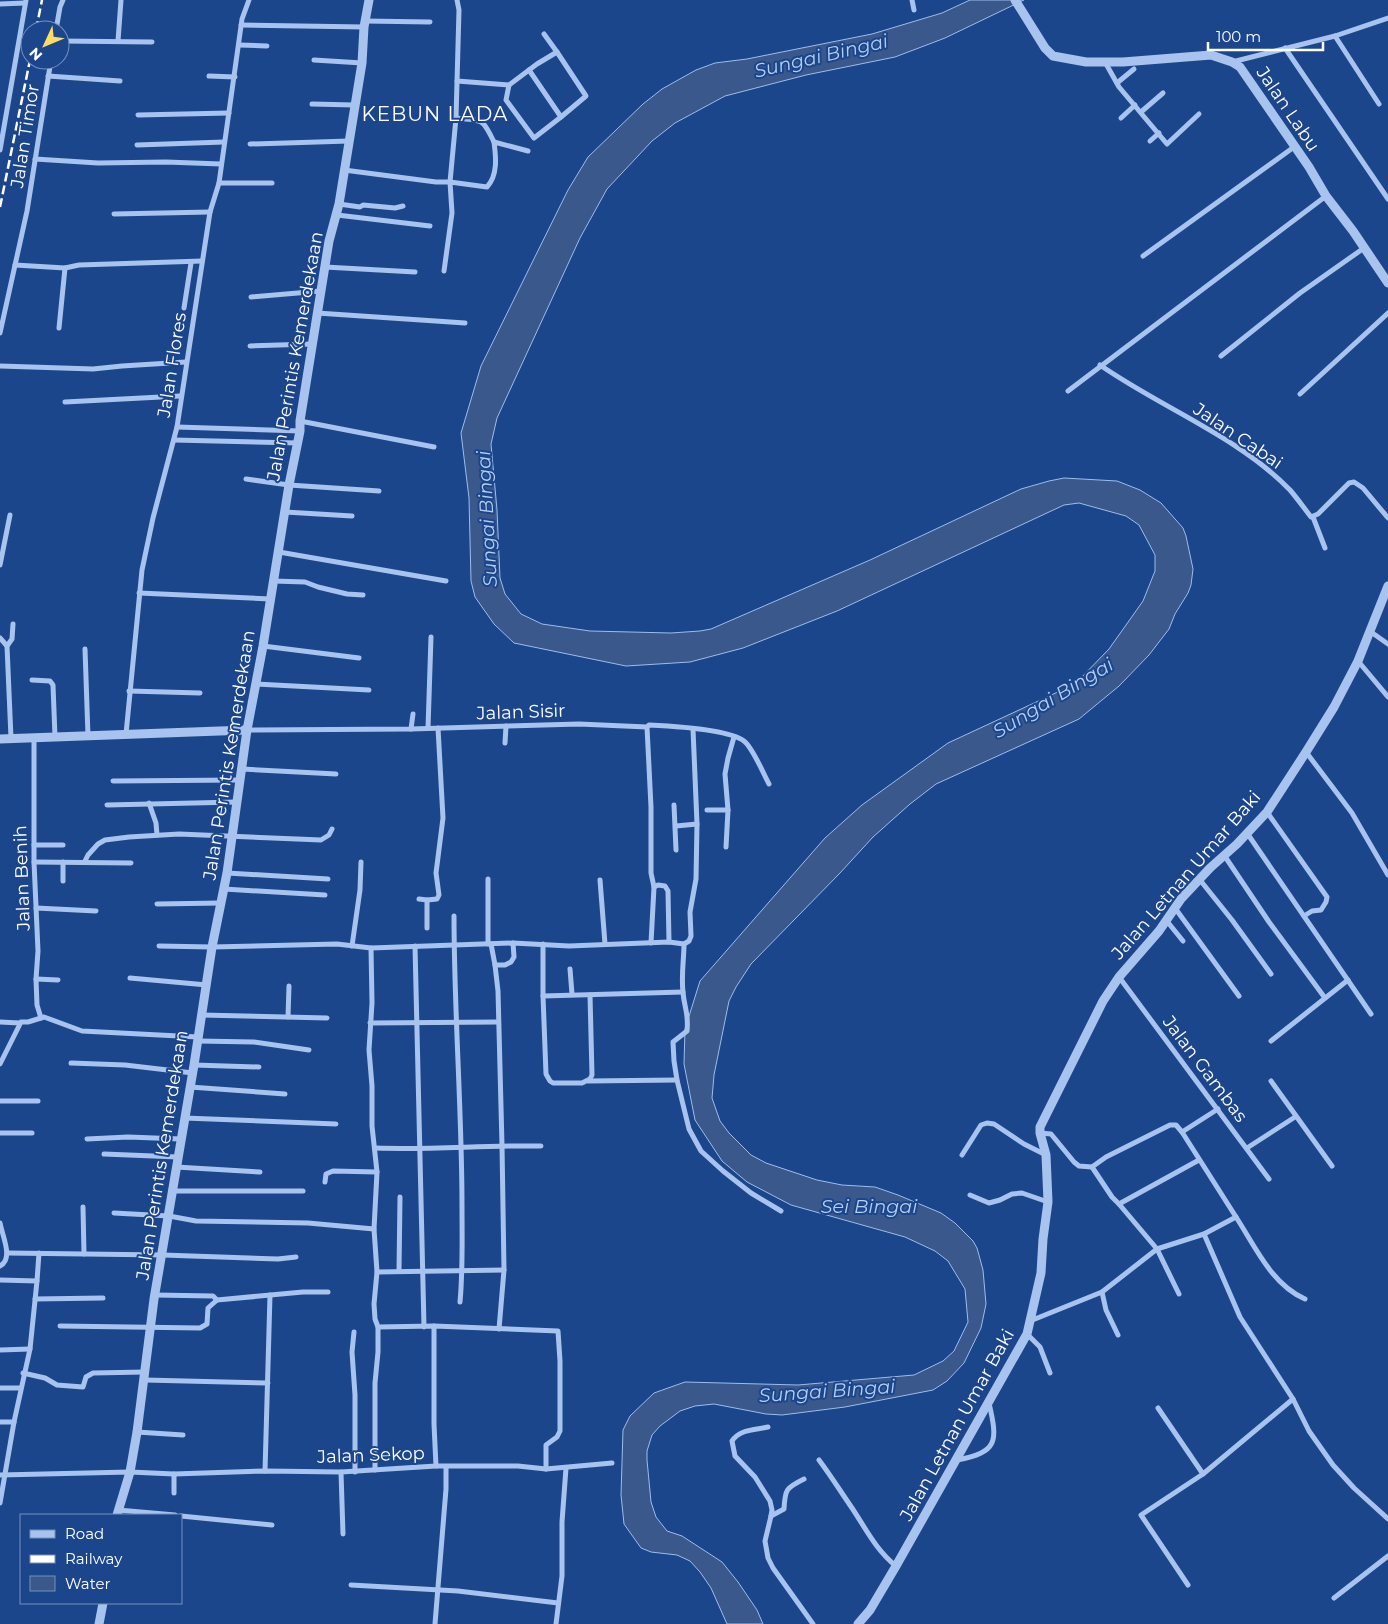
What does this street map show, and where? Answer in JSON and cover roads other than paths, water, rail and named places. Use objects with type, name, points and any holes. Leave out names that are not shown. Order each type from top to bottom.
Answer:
[{"type":"street","points":[[58,20],[63,0]]},
{"type":"street","points":[[118,41],[121,0]]},
{"type":"street","name":"Jalan Flores","points":[[126,734],[142,570],[153,518],[177,427],[180,396],[210,212],[219,183],[241,25],[249,0]]},
{"type":"street","name":"Jalan Perintis Kemerdekaan","points":[[117,1513],[130,1472],[137,1432],[155,1296],[184,1118],[194,1069],[212,947],[238,802],[247,730],[263,646],[289,485],[298,443],[329,241],[339,204],[362,63],[364,24],[369,0]]},
{"type":"street","points":[[444,272],[452,213],[450,182],[456,118],[459,10],[457,0]]},
{"type":"street","points":[[912,0],[914,10]]},
{"type":"street","name":"Jalan Labu","points":[[1015,0],[1045,48],[1053,56],[1074,61],[1105,62],[1211,55],[1232,62],[1240,67],[1309,167],[1326,196],[1388,282]]},
{"type":"street","points":[[0,4],[26,1],[0,150]]},
{"type":"street","points":[[1232,62],[1335,36],[1387,20]]},
{"type":"street","points":[[241,25],[430,22]]},
{"type":"street","points":[[509,85],[506,100],[534,138],[586,96],[544,34]]},
{"type":"street","points":[[1335,36],[1379,104]]},
{"type":"street","points":[[70,42],[152,42]]},
{"type":"street","points":[[239,45],[267,46]]},
{"type":"street","points":[[1285,48],[1388,199]]},
{"type":"street","points":[[457,81],[509,85],[557,52]]},
{"type":"street","points":[[314,60],[362,63]]},
{"type":"street","points":[[1105,62],[1117,83],[1167,144],[1199,114]]},
{"type":"street","points":[[1117,83],[1134,69]]},
{"type":"street","name":"Jalan Timor","points":[[0,333],[27,211],[49,70]]},
{"type":"street","points":[[529,70],[561,117]]},
{"type":"street","points":[[48,76],[120,80]]},
{"type":"street","points":[[209,76],[235,77]]},
{"type":"street","points":[[1141,112],[1163,92]]},
{"type":"street","points":[[312,104],[354,105]]},
{"type":"street","points":[[1121,118],[1135,105]]},
{"type":"street","points":[[138,115],[230,113]]},
{"type":"street","points":[[344,170],[487,187],[490,184],[496,164],[494,142],[486,125],[481,121],[456,118]]},
{"type":"street","points":[[1150,141],[1159,133]]},
{"type":"street","points":[[250,144],[348,141]]},
{"type":"street","points":[[137,145],[224,142]]},
{"type":"street","points":[[494,142],[528,151]]},
{"type":"street","points":[[1143,256],[1294,147]]},
{"type":"street","points":[[35,159],[98,164],[166,162],[221,164]]},
{"type":"street","points":[[219,183],[272,183]]},
{"type":"street","points":[[1068,391],[1326,196]]},
{"type":"street","points":[[339,204],[360,206],[363,204],[395,208],[403,206]]},
{"type":"street","points":[[114,214],[210,212]]},
{"type":"street","points":[[337,215],[430,226]]},
{"type":"street","points":[[1221,356],[1300,293],[1364,248]]},
{"type":"street","points":[[15,265],[65,268],[79,265],[202,261]]},
{"type":"street","points":[[184,308],[191,262]]},
{"type":"street","points":[[325,266],[415,272]]},
{"type":"street","points":[[59,328],[65,268]]},
{"type":"street","points":[[251,297],[321,290]]},
{"type":"street","points":[[317,313],[465,323]]},
{"type":"street","points":[[1300,394],[1388,313]]},
{"type":"street","points":[[250,346],[312,344]]},
{"type":"street","points":[[0,366],[93,369],[186,362]]},
{"type":"street","name":"Jalan Cabai","points":[[1100,365],[1117,377],[1216,434],[1255,460],[1289,490],[1313,517]]},
{"type":"street","points":[[65,402],[180,396]]},
{"type":"street","points":[[177,427],[300,426],[434,447]]},
{"type":"street","points":[[174,440],[298,443]]},
{"type":"street","points":[[246,479],[289,485],[379,491]]},
{"type":"street","points":[[1325,548],[1313,517],[1349,483],[1354,482],[1363,488],[1388,518]]},
{"type":"street","points":[[285,512],[352,516]]},
{"type":"street","points":[[0,565],[10,515]]},
{"type":"street","points":[[279,552],[446,580]]},
{"type":"street","points":[[273,581],[304,582],[348,594],[363,595]]},
{"type":"street","name":"Jalan Letnan Umar Baki","points":[[858,1624],[870,1610],[896,1566],[1027,1334],[1040,1280],[1048,1202],[1046,1155],[1040,1127],[1103,1001],[1119,977],[1175,908],[1224,854],[1237,844],[1267,812],[1334,707],[1371,632],[1388,586]]},
{"type":"street","points":[[139,593],[270,600]]},
{"type":"street","points":[[11,738],[7,646],[12,639],[13,624]]},
{"type":"street","points":[[1371,632],[1388,644]]},
{"type":"street","points":[[428,728],[430,637]]},
{"type":"street","points":[[0,638],[7,646]]},
{"type":"street","points":[[263,646],[359,658]]},
{"type":"street","points":[[85,649],[88,736]]},
{"type":"street","points":[[1358,661],[1388,697]]},
{"type":"street","points":[[32,680],[50,681],[53,685],[55,736]]},
{"type":"street","points":[[256,684],[369,690]]},
{"type":"street","points":[[129,691],[200,693]]},
{"type":"street","points":[[411,729],[413,714]]},
{"type":"street","name":"Jalan Sisir","points":[[247,730],[411,729],[579,724],[647,727],[649,725],[707,730],[743,741],[749,747],[769,784]]},
{"type":"street","points":[[505,743],[506,726]]},
{"type":"street","points":[[647,727],[651,807],[651,873],[654,887],[650,943]]},
{"type":"street","points":[[418,899],[437,899],[439,895],[436,873],[443,818],[438,728]]},
{"type":"street","points":[[159,946],[212,947],[337,944],[370,948],[513,943],[569,946],[669,942],[684,944],[689,941],[691,936],[690,912],[696,879],[697,824],[693,729]]},
{"type":"street","points":[[0,738],[247,730]]},
{"type":"street","name":"Jalan Benih","points":[[34,737],[34,862],[38,951],[36,980],[37,1006],[41,1018]]},
{"type":"street","points":[[726,847],[728,810],[725,774],[734,737]]},
{"type":"street","points":[[1306,752],[1352,813],[1388,876]]},
{"type":"street","points":[[242,768],[336,774]]},
{"type":"street","points":[[113,781],[241,780]]},
{"type":"street","points":[[107,805],[238,802]]},
{"type":"street","points":[[149,803],[156,823],[157,835]]},
{"type":"street","points":[[674,805],[676,850]]},
{"type":"street","points":[[707,810],[728,810]]},
{"type":"street","points":[[1267,812],[1327,896],[1321,910],[1312,910],[1304,916]]},
{"type":"street","points":[[676,826],[697,824]]},
{"type":"street","points":[[85,861],[98,844],[105,840],[179,834],[322,840],[329,835],[332,829]]},
{"type":"street","points":[[1247,833],[1371,1014]]},
{"type":"street","points":[[34,845],[63,845]]},
{"type":"street","points":[[1224,854],[1269,922],[1325,998]]},
{"type":"street","points":[[34,862],[85,861],[131,863]]},
{"type":"street","points":[[63,862],[63,881]]},
{"type":"street","points":[[352,946],[360,890],[361,862]]},
{"type":"street","points":[[226,873],[328,880]]},
{"type":"street","points":[[488,879],[490,944],[495,965],[502,1145],[504,1270],[500,1329]]},
{"type":"street","points":[[600,880],[606,944]]},
{"type":"street","points":[[1200,880],[1271,974]]},
{"type":"street","points":[[654,887],[658,885],[665,886],[668,891],[669,942]]},
{"type":"street","points":[[223,889],[326,895]]},
{"type":"street","points":[[427,900],[427,928]]},
{"type":"street","points":[[157,904],[221,903]]},
{"type":"street","points":[[36,908],[96,910]]},
{"type":"street","points":[[1175,908],[1239,996]]},
{"type":"street","points":[[454,916],[456,1024],[462,1148],[463,1270],[460,1302]]},
{"type":"street","points":[[1166,920],[1183,942]]},
{"type":"street","points":[[495,965],[505,965],[511,962],[514,957],[513,943]]},
{"type":"street","points":[[543,944],[543,996],[547,1078],[553,1083],[677,1080]]},
{"type":"street","points":[[684,944],[682,992],[687,1006],[687,1031],[673,1042],[677,1080],[689,1129],[701,1151],[723,1171],[750,1193],[781,1211]]},
{"type":"street","points":[[415,946],[424,1327]]},
{"type":"street","points":[[370,948],[372,1126],[376,1148],[377,1172],[374,1229],[377,1272],[374,1304],[375,1320],[378,1327],[375,1383],[375,1470]]},
{"type":"street","points":[[570,969],[572,994]]},
{"type":"street","name":"Jalan Gambas","points":[[1119,977],[1269,1179]]},
{"type":"street","points":[[130,978],[207,984]]},
{"type":"street","points":[[36,980],[58,980]]},
{"type":"street","points":[[1271,1041],[1348,980]]},
{"type":"street","points":[[288,1017],[289,986]]},
{"type":"street","points":[[543,996],[682,992]]},
{"type":"street","points":[[587,1081],[592,1075],[590,995]]},
{"type":"street","points":[[201,1015],[327,1018]]},
{"type":"street","points":[[0,1022],[20,1023],[41,1018],[52,1019],[82,1031],[254,1042],[309,1050]]},
{"type":"street","points":[[370,1023],[456,1024],[498,1022]]},
{"type":"street","points":[[0,1064],[20,1023]]},
{"type":"street","points":[[71,1063],[194,1069],[259,1067]]},
{"type":"street","points":[[1271,1081],[1332,1166]]},
{"type":"street","points":[[190,1086],[285,1094]]},
{"type":"street","points":[[0,1101],[38,1101]]},
{"type":"street","points":[[1182,1132],[1218,1109]]},
{"type":"street","points":[[1247,1148],[1296,1116]]},
{"type":"street","points":[[184,1118],[336,1124]]},
{"type":"street","points":[[962,1155],[981,1125],[987,1122],[994,1124],[1024,1144],[1046,1155]]},
{"type":"street","points":[[1040,1133],[1051,1134],[1079,1166],[1092,1167],[1106,1157],[1173,1124],[1182,1132],[1273,1276],[1284,1287],[1305,1299]]},
{"type":"street","points":[[0,1133],[32,1133]]},
{"type":"street","points":[[87,1139],[128,1137],[181,1139]]},
{"type":"street","points":[[376,1148],[419,1149],[502,1145],[541,1146]]},
{"type":"street","points":[[104,1154],[178,1157]]},
{"type":"street","points":[[1119,1204],[1199,1160]]},
{"type":"street","points":[[176,1167],[260,1172]]},
{"type":"street","points":[[1092,1167],[1112,1197],[1157,1249],[1179,1294]]},
{"type":"street","points":[[325,1182],[326,1174],[333,1171],[377,1172]]},
{"type":"street","points":[[173,1191],[303,1191]]},
{"type":"street","points":[[970,1196],[989,1203],[1012,1194],[1022,1193],[1048,1202]]},
{"type":"street","points":[[399,1271],[400,1197]]},
{"type":"street","points":[[82,1207],[84,1254]]},
{"type":"street","points":[[114,1213],[169,1216],[196,1221],[308,1223],[374,1229]]},
{"type":"street","points":[[1029,1322],[1102,1292],[1157,1249],[1204,1234],[1236,1217]]},
{"type":"street","points":[[0,1223],[7,1253],[5,1262],[0,1266]]},
{"type":"street","points":[[1204,1234],[1240,1317],[1292,1399],[1309,1431],[1354,1488],[1388,1519]]},
{"type":"street","points":[[7,1253],[278,1259],[296,1257]]},
{"type":"street","points":[[0,1504],[3,1474],[23,1373],[30,1349],[39,1253]]},
{"type":"street","points":[[377,1272],[504,1270]]},
{"type":"street","points":[[0,1280],[37,1281]]},
{"type":"street","points":[[60,1326],[204,1327],[207,1324],[208,1308],[218,1300],[303,1292],[328,1292]]},
{"type":"street","points":[[1102,1292],[1106,1310],[1118,1335]]},
{"type":"street","points":[[265,1471],[270,1295]]},
{"type":"street","points":[[155,1296],[213,1296],[218,1300]]},
{"type":"street","points":[[35,1299],[103,1298]]},
{"type":"street","points":[[378,1327],[434,1326],[558,1331],[560,1431],[557,1437],[546,1445],[546,1469]]},
{"type":"street","points":[[434,1326],[436,1466]]},
{"type":"street","points":[[354,1332],[352,1352],[355,1395],[355,1472]]},
{"type":"street","points":[[1027,1334],[1040,1347],[1050,1373]]},
{"type":"street","points":[[0,1350],[30,1349]]},
{"type":"street","points":[[23,1373],[45,1378],[57,1386],[75,1387],[83,1387],[86,1377],[93,1373],[268,1383]]},
{"type":"street","points":[[0,1388],[20,1388]]},
{"type":"street","points":[[1188,1585],[1141,1515],[1203,1474],[1292,1399]]},
{"type":"street","points":[[956,1460],[983,1453],[990,1448],[994,1434],[988,1403]]},
{"type":"street","points":[[1158,1408],[1203,1474]]},
{"type":"street","points":[[0,1422],[14,1422]]},
{"type":"street","points":[[768,1427],[742,1432],[734,1437],[732,1446],[735,1456],[763,1489],[770,1501],[772,1516],[765,1542],[768,1558],[773,1568],[813,1624]]},
{"type":"street","points":[[137,1432],[183,1435]]},
{"type":"street","points":[[820,1460],[871,1540],[896,1566]]},
{"type":"street","name":"Jalan Sekop","points":[[3,1474],[130,1472],[174,1474],[265,1471],[355,1472],[436,1466],[446,1468],[518,1466],[546,1469],[612,1463]]},
{"type":"street","points":[[434,1624],[446,1489],[446,1468]]},
{"type":"street","points":[[556,1624],[562,1576],[562,1522],[566,1468]]},
{"type":"street","points":[[341,1472],[343,1534]]},
{"type":"street","points":[[174,1474],[174,1493]]},
{"type":"street","points":[[772,1516],[784,1509],[784,1495],[788,1489],[804,1479]]},
{"type":"street","points":[[117,1513],[146,1514]]},
{"type":"street","points":[[182,1516],[272,1525]]},
{"type":"street","points":[[1334,1598],[1388,1556]]},
{"type":"street","points":[[351,1585],[437,1590],[558,1603]]},
{"type":"street","points":[[99,1624],[103,1604]]},
{"type":"water","name":"Sei Bingai","points":[[970,0],[1024,0],[945,38],[895,57],[806,75],[725,96],[675,123],[652,141],[607,189],[580,238],[497,418],[491,444],[497,510],[500,578],[505,594],[521,614],[542,624],[590,631],[671,633],[711,629],[870,560],[1021,489],[1064,478],[1117,481],[1140,490],[1161,503],[1183,528],[1193,569],[1188,593],[1175,614],[1169,629],[1149,655],[1119,686],[1079,719],[936,784],[910,804],[873,837],[751,964],[729,1001],[714,1075],[712,1098],[720,1121],[729,1133],[751,1155],[766,1163],[817,1180],[842,1185],[875,1187],[941,1213],[955,1223],[973,1241],[977,1248],[983,1270],[986,1304],[981,1328],[964,1363],[947,1381],[933,1390],[845,1407],[782,1415],[766,1414],[714,1404],[695,1406],[680,1411],[660,1426],[652,1435],[647,1451],[647,1460],[651,1502],[656,1517],[667,1531],[682,1536],[722,1562],[757,1610],[763,1624],[727,1624],[711,1588],[690,1561],[677,1555],[651,1552],[641,1548],[624,1524],[621,1495],[623,1430],[630,1416],[654,1393],[685,1382],[798,1385],[914,1375],[943,1361],[954,1351],[968,1322],[965,1289],[948,1261],[935,1251],[905,1237],[791,1205],[747,1182],[722,1161],[695,1120],[684,1064],[685,1029],[700,981],[825,838],[862,805],[948,743],[1075,684],[1109,649],[1143,601],[1155,571],[1155,555],[1139,525],[1126,516],[1079,503],[1064,505],[837,611],[743,648],[690,662],[626,666],[514,643],[494,624],[475,597],[471,581],[469,498],[461,433],[481,366],[568,190],[588,157],[643,104],[662,89],[696,70],[715,63],[747,59],[872,34],[942,13]]},
{"type":"railway","points":[[38,20],[42,0]]},
{"type":"railway","points":[[0,207],[28,70]]},
{"type":"district","name":"KEBUN LADA","points":[[435,114]]},
{"type":"water label","name":"Sungai Bingai","points":[[821,56]]},
{"type":"water label","name":"Sungai Bingai","points":[[487,519]]},
{"type":"water label","name":"Sungai Bingai","points":[[1053,698]]},
{"type":"water label","name":"Sungai Bingai","points":[[827,1391]]}]
